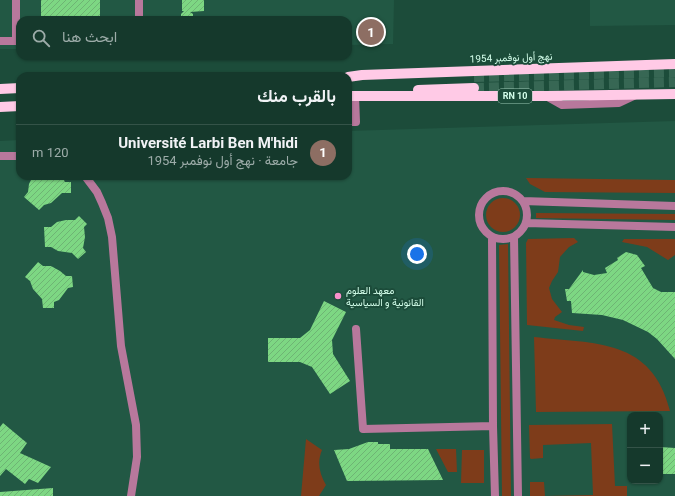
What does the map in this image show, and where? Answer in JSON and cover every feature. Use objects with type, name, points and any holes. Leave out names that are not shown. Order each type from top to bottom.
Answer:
[{"type":"main road","name":"نهج أول نوفمبر 1954","points":[[352,77],[362,75],[675,64]]},
{"type":"main road","points":[[352,78],[474,82],[376,92],[352,96]]},
{"type":"main road","points":[[0,89],[16,88]]},
{"type":"main road","name":"RN 10","points":[[352,96],[546,96],[675,94]]},
{"type":"main road","points":[[0,107],[16,106]]},
{"type":"lane","points":[[16,0],[17,16]]},
{"type":"lane","points":[[139,0],[139,16]]},
{"type":"lane","points":[[0,42],[16,41]]},
{"type":"lane","points":[[352,96],[356,122],[352,122]]},
{"type":"lane","points":[[0,156],[16,156]]},
{"type":"lane","points":[[88,180],[99,197],[108,218],[112,237],[121,346],[136,425],[137,457],[131,496]]},
{"type":"lane","points":[[500,191],[508,192],[516,195],[523,201],[527,212],[526,222],[521,231],[514,237],[500,239],[492,237],[485,232],[481,224],[479,216],[480,207],[491,194],[500,191]]},
{"type":"lane","points":[[523,201],[675,206]]},
{"type":"lane","points":[[526,222],[675,227]]},
{"type":"lane","points":[[492,237],[495,496]]},
{"type":"lane","points":[[514,237],[518,496]]},
{"type":"lane","points":[[356,329],[364,429],[493,426]]},
{"type":"shaded area","points":[[0,0],[394,0],[393,44],[352,45],[352,16],[16,16],[16,49],[0,49]]},
{"type":"shaded area","points":[[590,0],[675,0],[675,25],[590,26]]},
{"type":"shaded area","name":"معهد العلوم القانونية و السياسية","points":[[675,121],[675,496],[0,496],[0,141],[16,140],[16,180],[352,180],[352,131]]},
{"type":"shaded area","points":[[526,178],[675,180],[675,193],[545,192],[530,184]]},
{"type":"shaded area","points":[[500,198],[506,198],[510,199],[517,205],[520,215],[519,222],[513,229],[506,232],[500,232],[496,231],[489,225],[486,218],[486,212],[487,208],[493,201]]},
{"type":"shaded area","points":[[536,213],[675,214],[675,220],[536,218]]},
{"type":"shaded area","points":[[574,238],[578,242],[569,247],[560,257],[558,272],[549,288],[552,299],[562,312],[555,317],[554,320],[569,325],[584,327],[583,331],[527,325],[526,243],[528,239]]},
{"type":"shaded area","points":[[624,239],[675,239],[675,255],[668,260],[647,247],[622,242]]},
{"type":"shaded area","points":[[508,244],[511,496],[502,496],[499,245]]},
{"type":"shaded area","points":[[534,337],[599,344],[618,349],[635,357],[650,370],[661,387],[670,411],[536,412]]},
{"type":"shaded area","points":[[612,424],[615,486],[627,486],[627,496],[545,496],[593,495],[591,443],[543,445],[543,458],[531,459],[529,425]]},
{"type":"shaded area","points":[[306,439],[322,450],[320,468],[326,485],[319,496],[301,496]]},
{"type":"shaded area","points":[[436,449],[456,449],[457,472],[448,472]]},
{"type":"shaded area","points":[[462,450],[484,450],[484,483],[461,483]]},
{"type":"shaded area","points":[[530,482],[544,482],[545,496],[530,496]]},
{"type":"building","points":[[41,0],[100,0],[100,16],[41,16]]},
{"type":"building","points":[[182,0],[204,0],[204,11],[190,12],[193,16],[181,16],[184,11],[182,11]]},
{"type":"building","points":[[31,180],[64,180],[65,182],[71,182],[71,193],[62,193],[51,203],[44,205],[39,210],[24,197],[28,192]]},
{"type":"building","points":[[79,216],[87,224],[84,227],[85,237],[83,248],[86,252],[78,259],[72,253],[58,251],[51,247],[45,247],[44,227],[51,227],[57,222],[75,220]]},
{"type":"building","points":[[626,252],[637,255],[645,266],[641,268],[653,288],[661,292],[675,292],[675,359],[657,339],[648,332],[623,320],[602,315],[572,313],[571,301],[567,301],[565,289],[569,289],[583,270],[583,272],[594,275],[607,273],[605,268],[618,260],[617,258]]},
{"type":"building","points":[[38,262],[43,266],[51,266],[66,276],[72,276],[73,287],[68,288],[59,300],[54,302],[54,308],[43,308],[42,299],[33,289],[30,281],[25,277]]},
{"type":"building","points":[[324,301],[346,312],[332,340],[333,354],[350,381],[330,394],[312,367],[300,362],[268,362],[268,338],[300,338],[310,330]]},
{"type":"building","points":[[3,423],[27,443],[20,453],[51,467],[38,483],[29,479],[25,484],[6,469],[0,476],[0,427]]},
{"type":"building","points":[[368,442],[390,444],[390,449],[428,449],[443,480],[347,481],[334,450],[349,449]]},
{"type":"building","points":[[663,447],[675,448],[675,474],[663,474]]},
{"type":"building","points":[[53,488],[53,496],[0,496],[0,492]]},
{"type":"tunnel","points":[[474,77],[675,72]]},
{"type":"tunnel","points":[[474,88],[675,82]]},
{"type":"place","name":"Université Larbi Ben M'hidi","points":[[371,32]]},
{"type":"place","name":"معهد العلوم القانونية و السياسية","points":[[338,296]]}]
